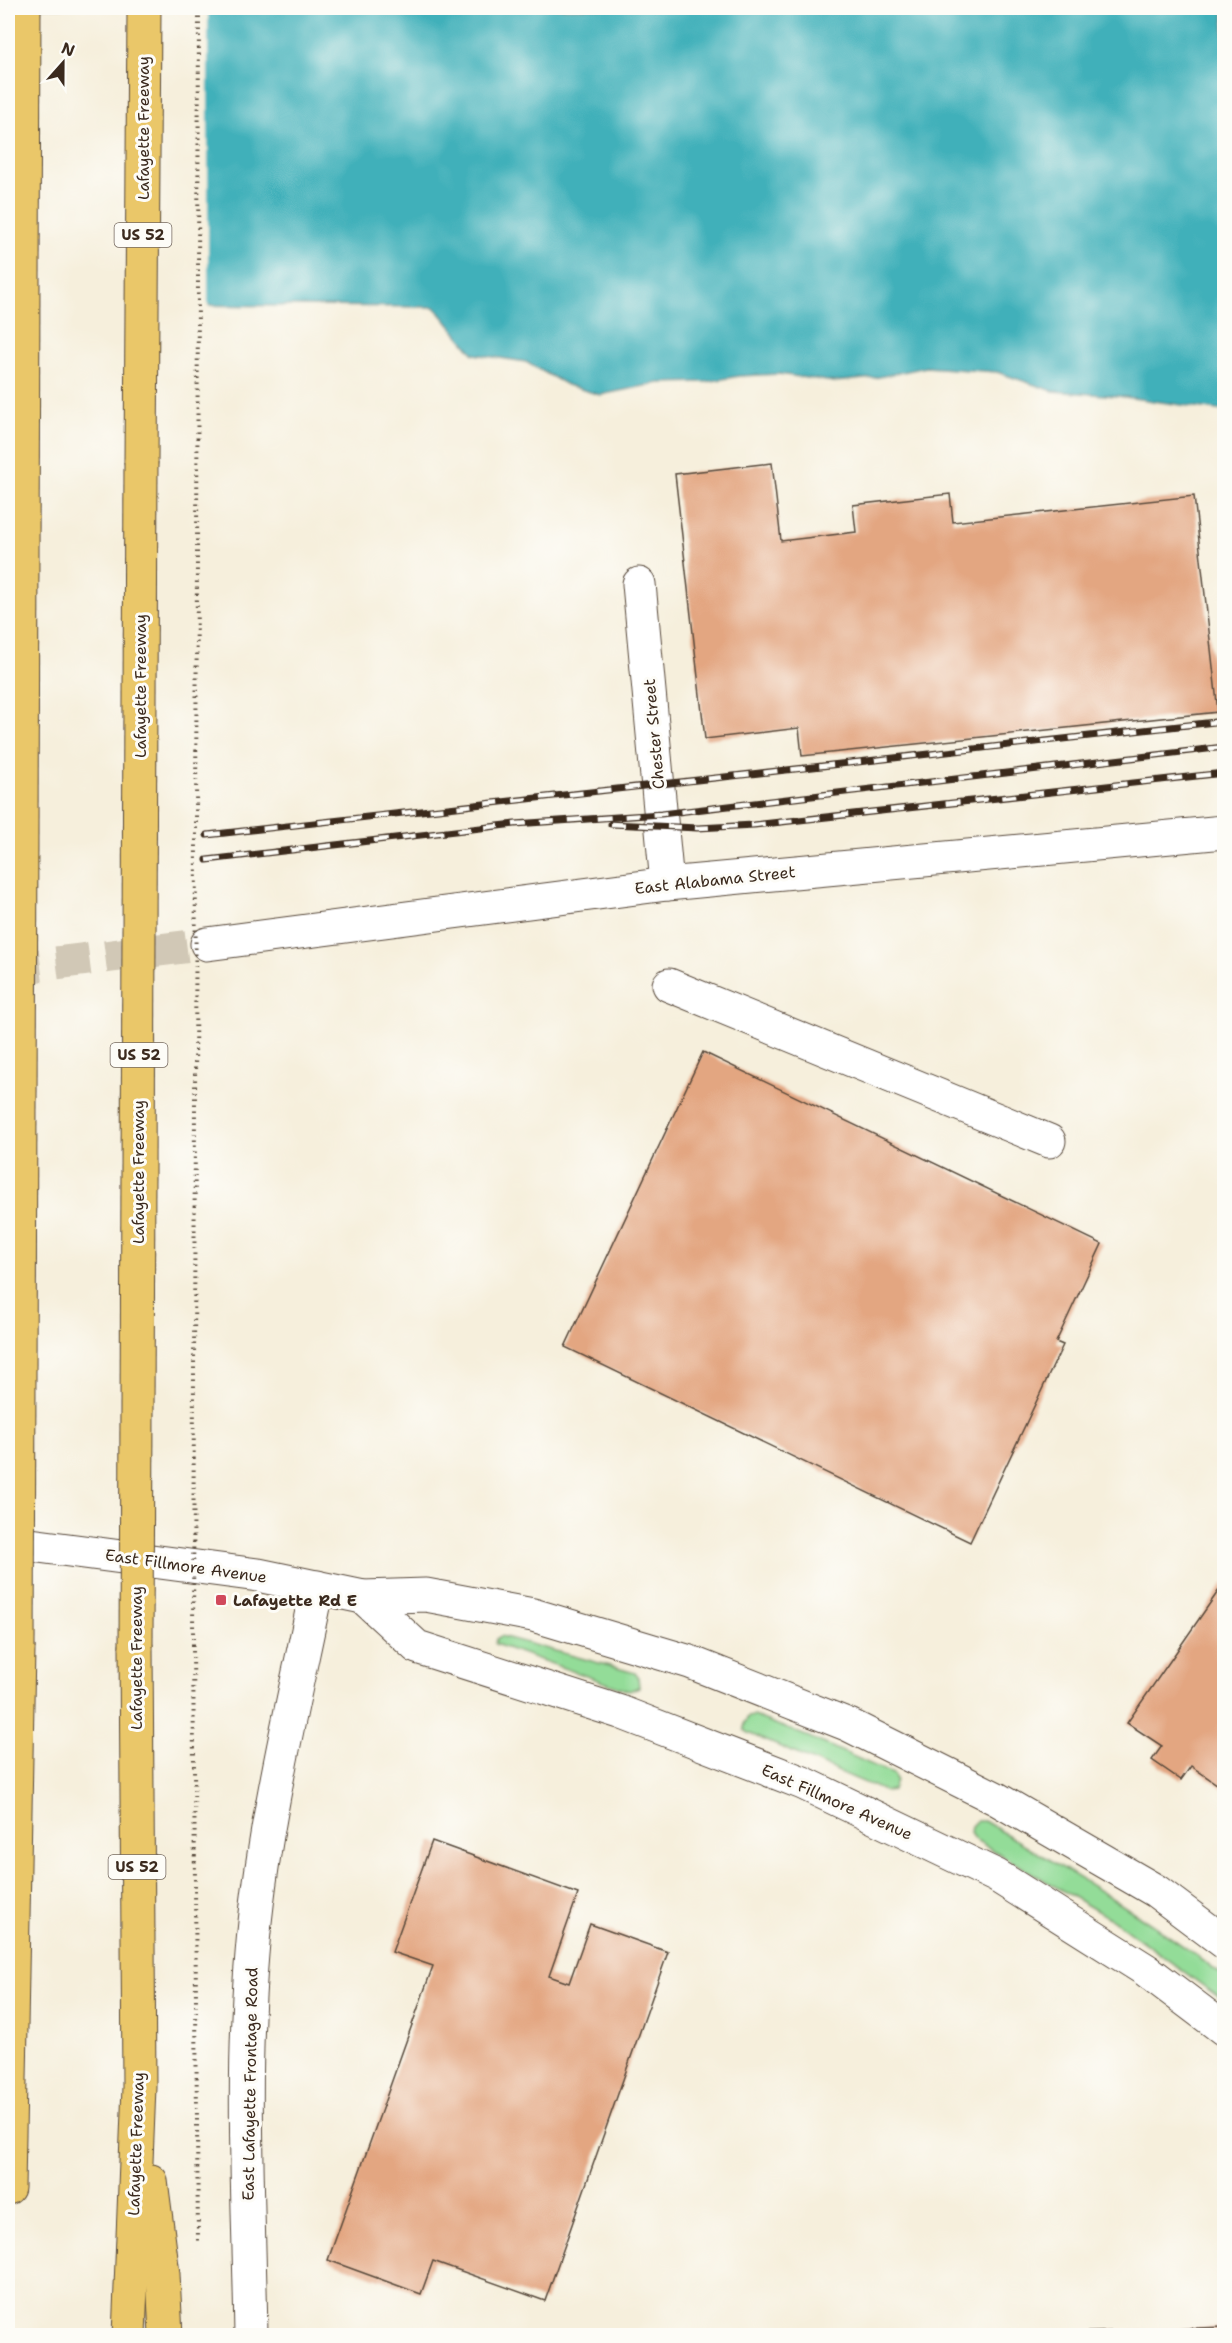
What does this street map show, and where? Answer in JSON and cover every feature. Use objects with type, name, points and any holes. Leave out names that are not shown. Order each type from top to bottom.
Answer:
[{"type":"highway","points":[[8,2188],[18,1649],[24,8]]},
{"type":"highway","name":"Lafayette Freeway","points":[[129,2336],[139,2087],[136,1647],[144,8]]},
{"type":"highway","points":[[8,1550],[19,1448]]},
{"type":"highway","points":[[139,2087],[162,2274],[166,2336]]},
{"type":"street","name":"Chester Street","points":[[639,584],[667,884]]},
{"type":"street","name":"East Alabama Street","points":[[207,944],[667,884],[1224,831]]},
{"type":"street","points":[[669,985],[1049,1141]]},
{"type":"street","name":"East Fillmore Avenue","points":[[8,1542],[258,1575],[363,1597],[426,1595],[532,1615],[690,1662],[849,1725],[997,1799],[1156,1891],[1224,1942]]},
{"type":"street","name":"East Lafayette Frontage Road","points":[[251,2336],[247,2077],[252,1954],[268,1820],[317,1587]]},
{"type":"street","name":"East Fillmore Avenue","points":[[363,1597],[417,1647],[620,1712],[803,1783],[997,1876],[1146,1970],[1224,2028]]},
{"type":"path","points":[[198,2252],[193,1645],[199,8]]},
{"type":"green space","points":[[501,1636],[635,1673],[639,1687],[629,1691],[495,1644],[496,1639]]},
{"type":"green space","points":[[754,1716],[893,1774],[896,1780],[893,1790],[884,1791],[748,1733],[744,1730],[744,1723],[748,1717]]},
{"type":"green space","points":[[976,1821],[984,1821],[1076,1876],[1136,1914],[1224,1976],[1224,2001],[1116,1922],[974,1839],[970,1833],[971,1826]]},
{"type":"water","points":[[8,8],[1224,8],[1224,411],[1118,396],[1053,391],[997,372],[926,367],[874,378],[834,382],[779,374],[739,376],[706,382],[659,383],[600,395],[567,385],[526,362],[474,354],[435,307],[8,304]]},
{"type":"pier","points":[[8,8],[208,8],[208,308],[8,307]]},
{"type":"building","points":[[772,463],[781,541],[856,532],[853,505],[950,494],[953,522],[1194,496],[1218,712],[802,756],[799,728],[705,739],[675,474]]},
{"type":"building","points":[[703,1052],[1102,1244],[1056,1342],[1063,1345],[970,1542],[565,1347]]},
{"type":"building","points":[[1224,1583],[1224,1789],[1191,1766],[1181,1780],[1152,1760],[1162,1746],[1127,1723]]},
{"type":"building","points":[[432,1841],[578,1894],[549,1976],[569,1983],[590,1924],[668,1952],[545,2301],[433,2261],[421,2294],[328,2260],[433,1966],[392,1952]]},
{"type":"building","points":[[1224,2327],[1224,2336],[1042,2336],[1042,2334]]},
{"type":"tunnel","points":[[8,969],[207,944]]},
{"type":"railway","points":[[207,835],[1224,721]]},
{"type":"railway","points":[[207,860],[515,824],[661,814],[1224,747]]},
{"type":"railway","points":[[611,824],[698,828],[754,825],[1224,773]]},
{"type":"place","name":"Lafayette Rd E","points":[[221,1600]]}]
